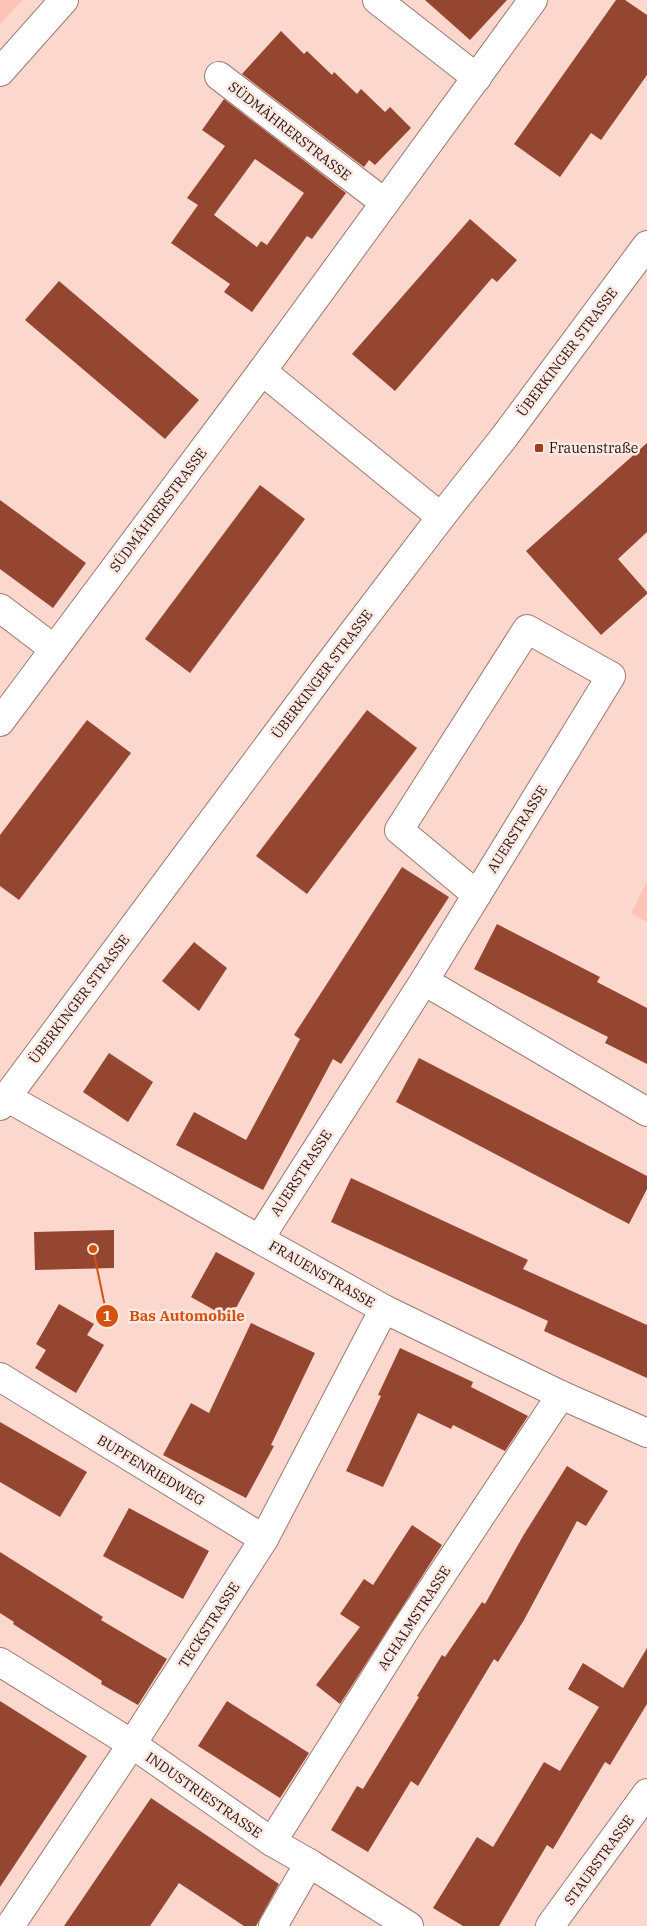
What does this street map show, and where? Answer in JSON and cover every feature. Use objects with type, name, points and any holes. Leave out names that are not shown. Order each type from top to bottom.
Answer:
[{"type":"street","points":[[0,72],[64,0]]},
{"type":"street","points":[[377,0],[476,78]]},
{"type":"street","name":"SÜDMÄHRERSTRASSE","points":[[0,722],[262,371],[533,0]]},
{"type":"street","name":"SÜDMÄHRERSTRASSE","points":[[219,76],[385,204]]},
{"type":"street","name":"ÜBERKINGER STRASSE","points":[[3,1102],[647,245]]},
{"type":"street","points":[[262,371],[441,517]]},
{"type":"street","points":[[0,608],[54,648]]},
{"type":"street","name":"AUERSTRASSE","points":[[260,1238],[424,981],[477,895],[611,676],[527,629],[399,830],[477,895]]},
{"type":"street","points":[[424,981],[647,1112]]},
{"type":"street","name":"FRAUENSTRASSE","points":[[3,1102],[260,1238],[384,1309],[561,1396],[647,1433]]},
{"type":"street","name":"TECKSTRASSE","points":[[10,1926],[132,1744],[264,1539],[384,1309]]},
{"type":"street","name":"BUPFENRIEDWEG","points":[[0,1377],[264,1539]]},
{"type":"street","name":"ACHALMSTRASSE","points":[[272,1842],[407,1627],[561,1396]]},
{"type":"street","name":"INDUSTRIESTRASSE","points":[[0,1662],[132,1744],[272,1842],[309,1863],[408,1926]]},
{"type":"street","name":"STAUBSTRASSE","points":[[550,1926],[647,1793]]},
{"type":"street","points":[[274,1926],[309,1863]]},
{"type":"shaded area","points":[[0,0],[22,0],[0,25]]},
{"type":"shaded area","points":[[647,881],[647,922],[631,914]]},
{"type":"building","points":[[425,0],[507,0],[470,40]]},
{"type":"building","points":[[616,0],[625,0],[647,15],[647,75],[601,140],[591,133],[560,177],[514,144]]},
{"type":"building","points":[[281,31],[304,54],[307,51],[332,75],[334,72],[357,94],[361,89],[385,112],[390,107],[411,128],[375,165],[369,160],[364,167],[242,74]]},
{"type":"building","points":[[224,99],[346,193],[312,239],[307,236],[252,312],[224,292],[230,284],[171,243],[198,205],[187,198],[225,146],[202,130]],"holes":[[[255,159],[304,193],[267,245],[261,241],[257,247],[214,215]]]},
{"type":"building","points":[[470,219],[517,260],[497,282],[492,278],[395,391],[352,354]]},
{"type":"building","points":[[59,281],[199,400],[165,439],[25,320]]},
{"type":"building","points":[[647,443],[647,532],[618,559],[647,594],[601,635],[526,551]]},
{"type":"building","points":[[260,485],[305,519],[190,673],[145,639]]},
{"type":"building","points":[[0,500],[86,563],[53,608],[0,569]]},
{"type":"building","points":[[367,710],[417,748],[307,894],[256,856]]},
{"type":"building","points":[[87,720],[131,753],[19,900],[0,886],[0,835]]},
{"type":"building","points":[[402,867],[449,897],[341,1064],[333,1059],[263,1190],[176,1145],[194,1112],[246,1140],[300,1039],[294,1035]]},
{"type":"building","points":[[497,924],[600,977],[597,982],[647,1008],[647,1064],[605,1043],[608,1037],[474,969]]},
{"type":"building","points":[[194,942],[227,968],[199,1011],[162,981]]},
{"type":"building","points":[[109,1053],[153,1082],[128,1122],[83,1092]]},
{"type":"building","points":[[419,1058],[647,1176],[647,1189],[629,1224],[396,1102]]},
{"type":"building","points":[[351,1178],[528,1260],[523,1269],[647,1325],[647,1378],[544,1331],[548,1321],[331,1222]]},
{"type":"building","points":[[114,1230],[114,1268],[35,1270],[34,1232]]},
{"type":"building","points":[[216,1252],[255,1273],[230,1319],[191,1297]]},
{"type":"building","points":[[59,1304],[94,1324],[87,1335],[104,1345],[76,1393],[35,1368],[46,1350],[36,1344]]},
{"type":"building","points":[[251,1323],[315,1353],[271,1445],[274,1446],[246,1498],[163,1455],[191,1403],[209,1413]]},
{"type":"building","points":[[400,1348],[473,1382],[471,1387],[528,1416],[505,1451],[453,1425],[451,1429],[418,1413],[383,1487],[346,1471],[381,1396],[378,1395]]},
{"type":"building","points":[[0,1422],[87,1472],[60,1517],[0,1482]]},
{"type":"building","points":[[567,1466],[608,1491],[586,1526],[577,1521],[524,1620],[498,1662],[494,1659],[418,1786],[411,1781],[368,1852],[331,1830],[357,1786],[363,1789],[419,1697],[417,1696],[442,1655],[445,1657],[482,1602],[485,1604],[523,1536]]},
{"type":"building","points":[[129,1508],[209,1551],[183,1599],[103,1556]]},
{"type":"building","points":[[412,1525],[442,1545],[340,1704],[316,1685],[360,1627],[340,1614],[364,1579],[373,1585]]},
{"type":"building","points":[[0,1552],[103,1617],[101,1620],[167,1659],[138,1705],[101,1684],[102,1681],[13,1624],[14,1622],[0,1613]]},
{"type":"building","points":[[647,1648],[647,1704],[610,1765],[605,1762],[553,1849],[547,1845],[499,1926],[463,1926],[433,1908],[477,1837],[493,1847],[544,1762],[560,1771],[599,1707],[568,1689],[583,1663],[623,1688]]},
{"type":"building","points":[[0,1701],[87,1756],[0,1887]]},
{"type":"building","points":[[227,1701],[309,1753],[280,1798],[198,1746]]},
{"type":"building","points":[[151,1798],[279,1884],[256,1926],[244,1926],[179,1883],[150,1926],[64,1926]]},
{"type":"place","name":"Frauenstraße","points":[[539,448]]},
{"type":"place","name":"Bas Automobile","points":[[93,1249]]}]
